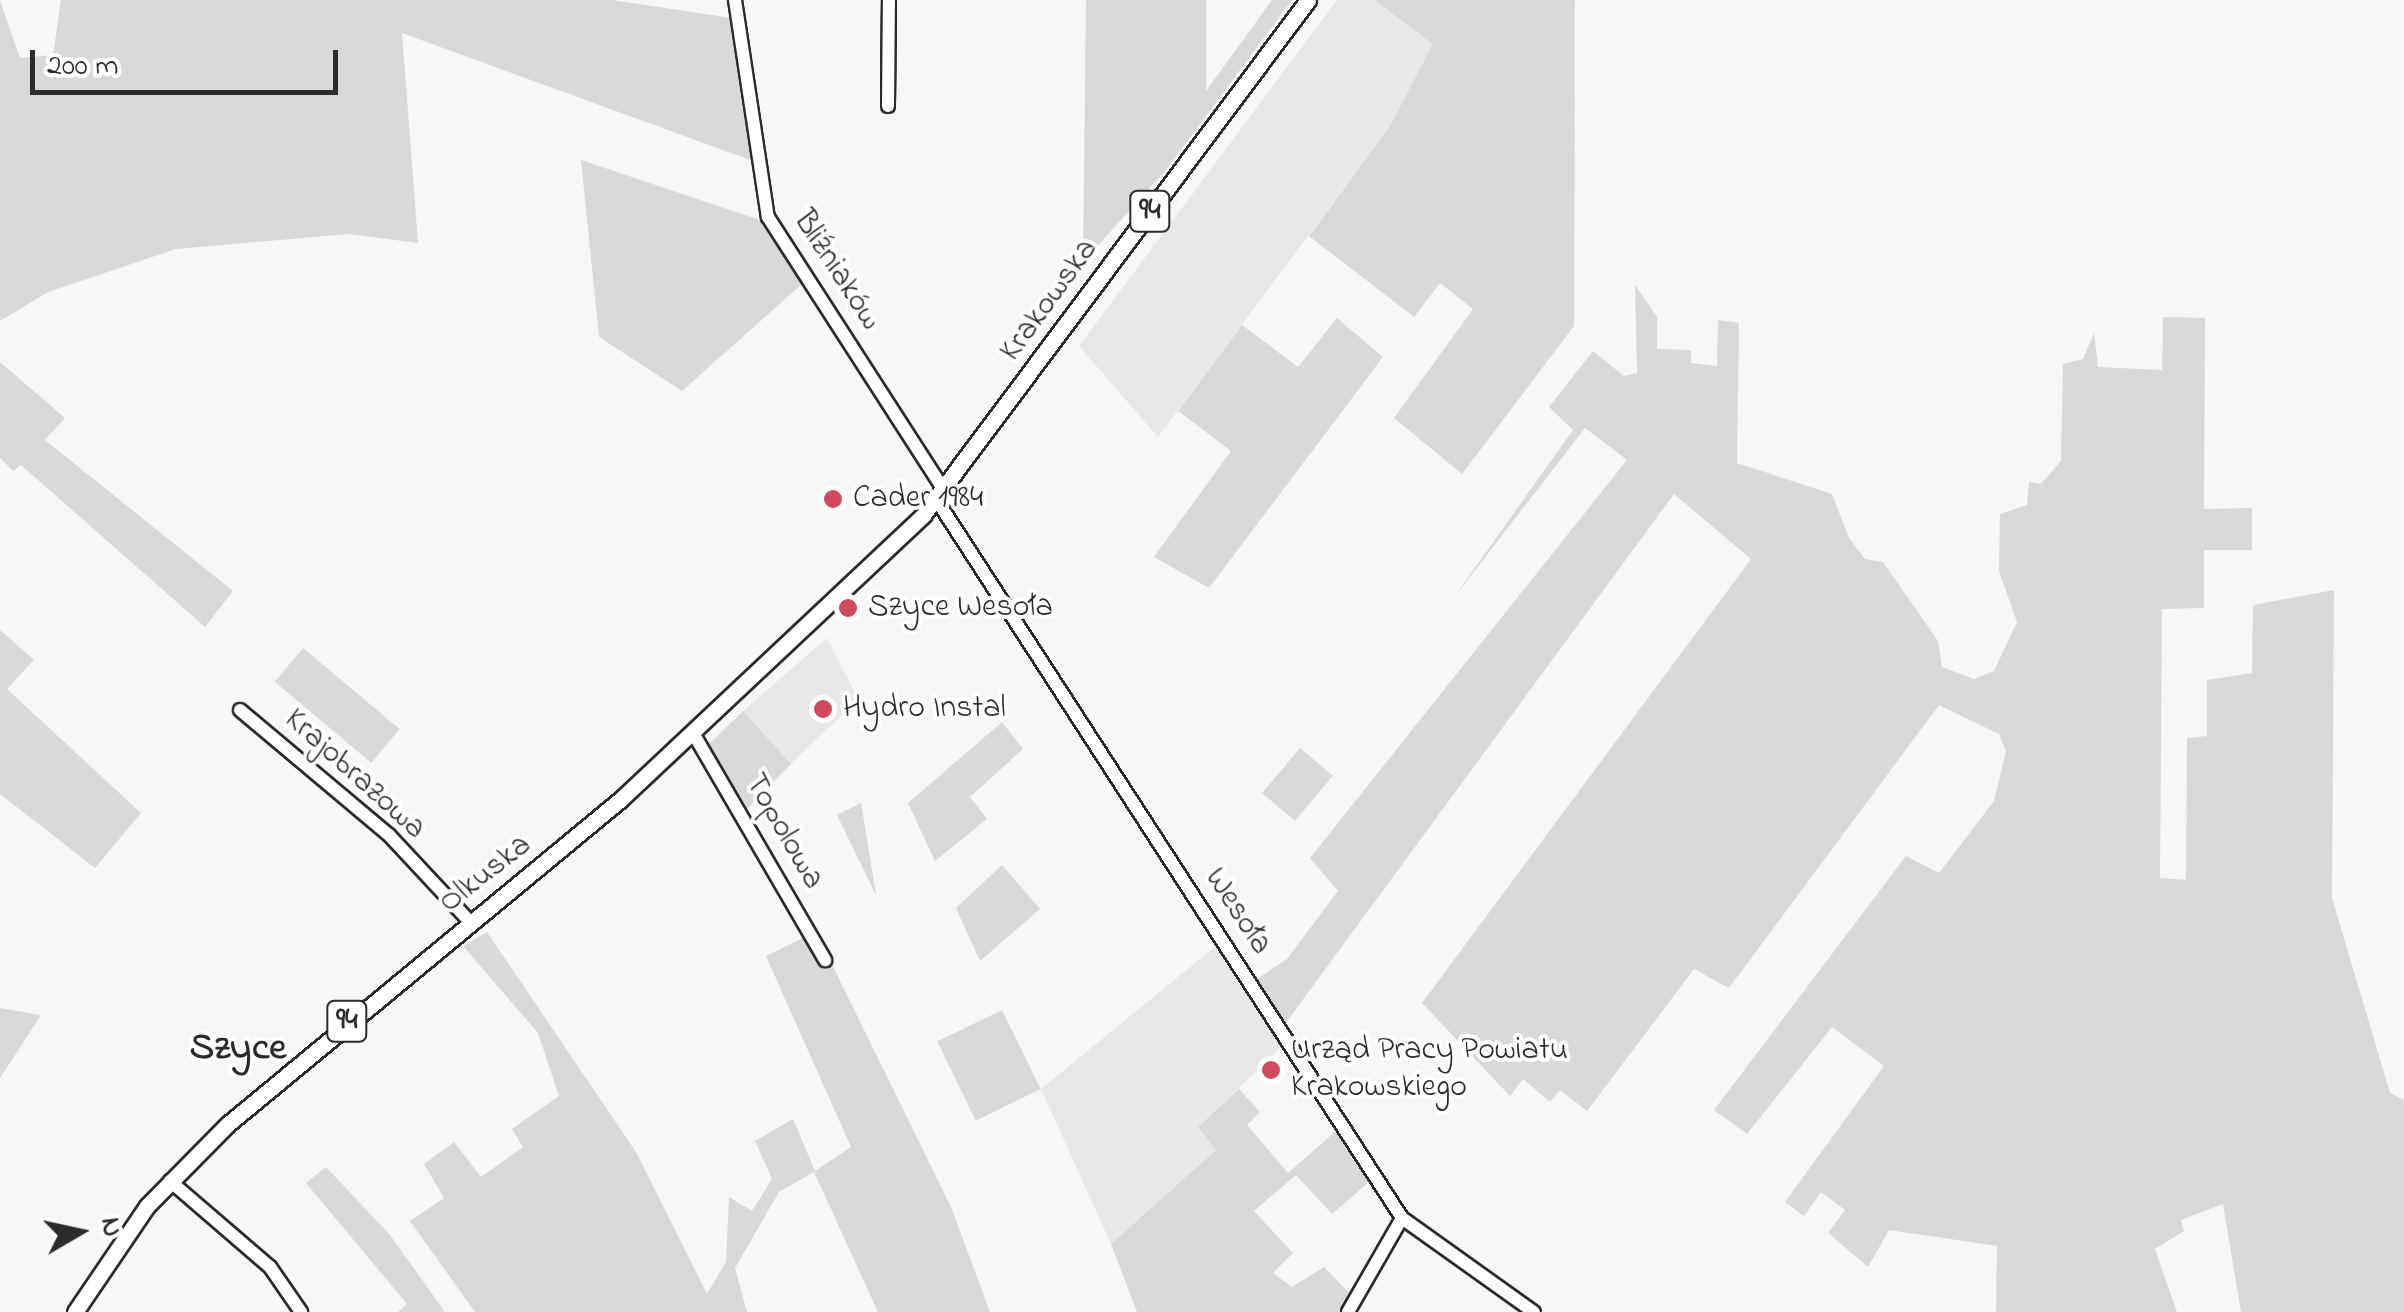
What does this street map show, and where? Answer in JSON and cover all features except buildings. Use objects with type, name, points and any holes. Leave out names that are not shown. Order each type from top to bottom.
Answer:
[{"type":"main road","name":"Krakowska","points":[[940,494],[1308,0]]},
{"type":"main road","name":"Olkuska","points":[[75,1312],[170,1181],[693,733],[940,494]]},
{"type":"street","name":"Bliźniaków","points":[[736,0],[768,217],[940,494]]},
{"type":"street","points":[[888,106],[889,0]]},
{"type":"street","name":"Wesoła","points":[[940,494],[1402,1218],[1534,1312]]},
{"type":"street","name":"Krajobrazowa","points":[[240,710],[389,835],[470,922]]},
{"type":"street","name":"Topolowa","points":[[693,733],[825,960]]},
{"type":"street","points":[[170,1181],[270,1267],[301,1312]]},
{"type":"street","points":[[1348,1312],[1402,1218]]},
{"type":"shaded area","points":[[0,0],[20,58],[53,55],[61,0],[612,0],[732,18],[753,161],[402,33],[418,243],[349,234],[176,249],[48,292],[0,321]]},
{"type":"shaded area","points":[[1086,0],[1206,0],[1206,91],[1272,0],[1292,0],[1166,170],[1083,262]]},
{"type":"shaded area","points":[[1337,0],[1374,0],[1434,44],[1390,126],[1158,437],[1079,346]]},
{"type":"shaded area","points":[[1374,0],[1575,0],[1574,326],[1462,474],[1394,418],[1473,309],[1440,283],[1414,317],[1309,236],[1390,126],[1433,44]]},
{"type":"shaded area","points":[[581,160],[760,220],[802,284],[682,391],[599,337]]},
{"type":"shaded area","points":[[1635,285],[1657,317],[1657,349],[1691,350],[1691,363],[1717,366],[1718,320],[1739,323],[1737,463],[1832,494],[1849,538],[1865,559],[1883,562],[1938,641],[1942,667],[1974,679],[1994,671],[2017,622],[1999,571],[2000,514],[2027,505],[2029,482],[2041,484],[2061,461],[2063,364],[2083,359],[2094,333],[2098,367],[2162,370],[2163,317],[2205,318],[2204,509],[2252,508],[2252,550],[2204,550],[2204,608],[2162,609],[2160,878],[2186,880],[2187,738],[2207,736],[2207,680],[2252,673],[2253,605],[2334,590],[2332,898],[2390,1093],[2404,1100],[2404,1312],[2241,1312],[2223,1204],[2181,1220],[2184,1231],[2155,1249],[2177,1312],[1996,1312],[1997,1246],[1889,1230],[1868,1267],[1828,1233],[1845,1210],[1821,1192],[1804,1216],[1785,1202],[1884,1066],[1832,1027],[1747,1134],[1714,1110],[1906,856],[1939,873],[1994,801],[2006,751],[1999,734],[1939,705],[1729,988],[1694,969],[1587,1111],[1560,1090],[1550,1102],[1523,1079],[1510,1096],[1422,1003],[1751,559],[1674,494],[1285,1024],[1257,979],[1287,959],[1338,891],[1310,858],[1627,460],[1585,428],[1452,600],[1573,430],[1549,407],[1593,351],[1624,376],[1637,373]]},
{"type":"shaded area","points":[[1337,318],[1383,357],[1209,588],[1154,557],[1231,451],[1178,411],[1242,325],[1298,367]]},
{"type":"shaded area","points":[[0,362],[65,418],[45,440],[233,591],[205,627],[21,465],[13,471],[0,458]]},
{"type":"shaded area","points":[[0,630],[34,660],[7,689],[141,813],[95,868],[0,794]]},
{"type":"shaded area","points":[[827,638],[858,699],[791,764],[743,711]]},
{"type":"shaded area","points":[[303,648],[400,729],[371,763],[275,682]]},
{"type":"shaded area","points":[[743,711],[791,764],[743,813],[709,744]]},
{"type":"shaded area","points":[[1002,722],[1023,749],[970,797],[987,819],[935,861],[908,803]]},
{"type":"shaded area","points":[[1300,748],[1333,776],[1295,821],[1262,793]]},
{"type":"shaded area","points":[[861,803],[876,895],[837,815]]},
{"type":"shaded area","points":[[1002,865],[1040,909],[980,961],[956,908]]},
{"type":"shaded area","points":[[487,932],[636,1152],[707,1294],[726,1262],[729,1197],[752,1211],[772,1179],[755,1141],[793,1119],[815,1171],[851,1147],[766,956],[807,936],[820,940],[951,1207],[990,1312],[878,1312],[814,1172],[779,1192],[735,1268],[747,1312],[475,1312],[410,1221],[444,1198],[424,1164],[454,1142],[481,1177],[523,1147],[512,1129],[559,1096],[538,1033],[463,946]]},
{"type":"shaded area","points":[[1217,945],[1283,1045],[1199,1127],[1216,1150],[1111,1244],[1041,1089]]},
{"type":"shaded area","points":[[0,1008],[41,1015],[0,1078]]},
{"type":"shaded area","points":[[1002,1010],[1041,1089],[976,1121],[937,1042]]},
{"type":"shaded area","points":[[1239,1089],[1260,1112],[1247,1125],[1288,1173],[1337,1130],[1370,1181],[1332,1214],[1296,1175],[1254,1211],[1293,1253],[1273,1273],[1292,1287],[1324,1267],[1353,1297],[1345,1312],[1137,1312],[1111,1244],[1216,1150],[1198,1127]]},
{"type":"shaded area","points":[[326,1167],[390,1235],[445,1312],[398,1312],[407,1304],[306,1183]]},
{"type":"place","name":"Cader 1984","points":[[833,499]]},
{"type":"place","name":"Szyce Wesoła","points":[[848,608]]},
{"type":"place","name":"Hydro Instal","points":[[823,709]]},
{"type":"place","name":"Urząd Pracy Powiatu Krakowskiego","points":[[1271,1070]]},
{"type":"district","name":"Szyce","points":[[238,1050]]}]
